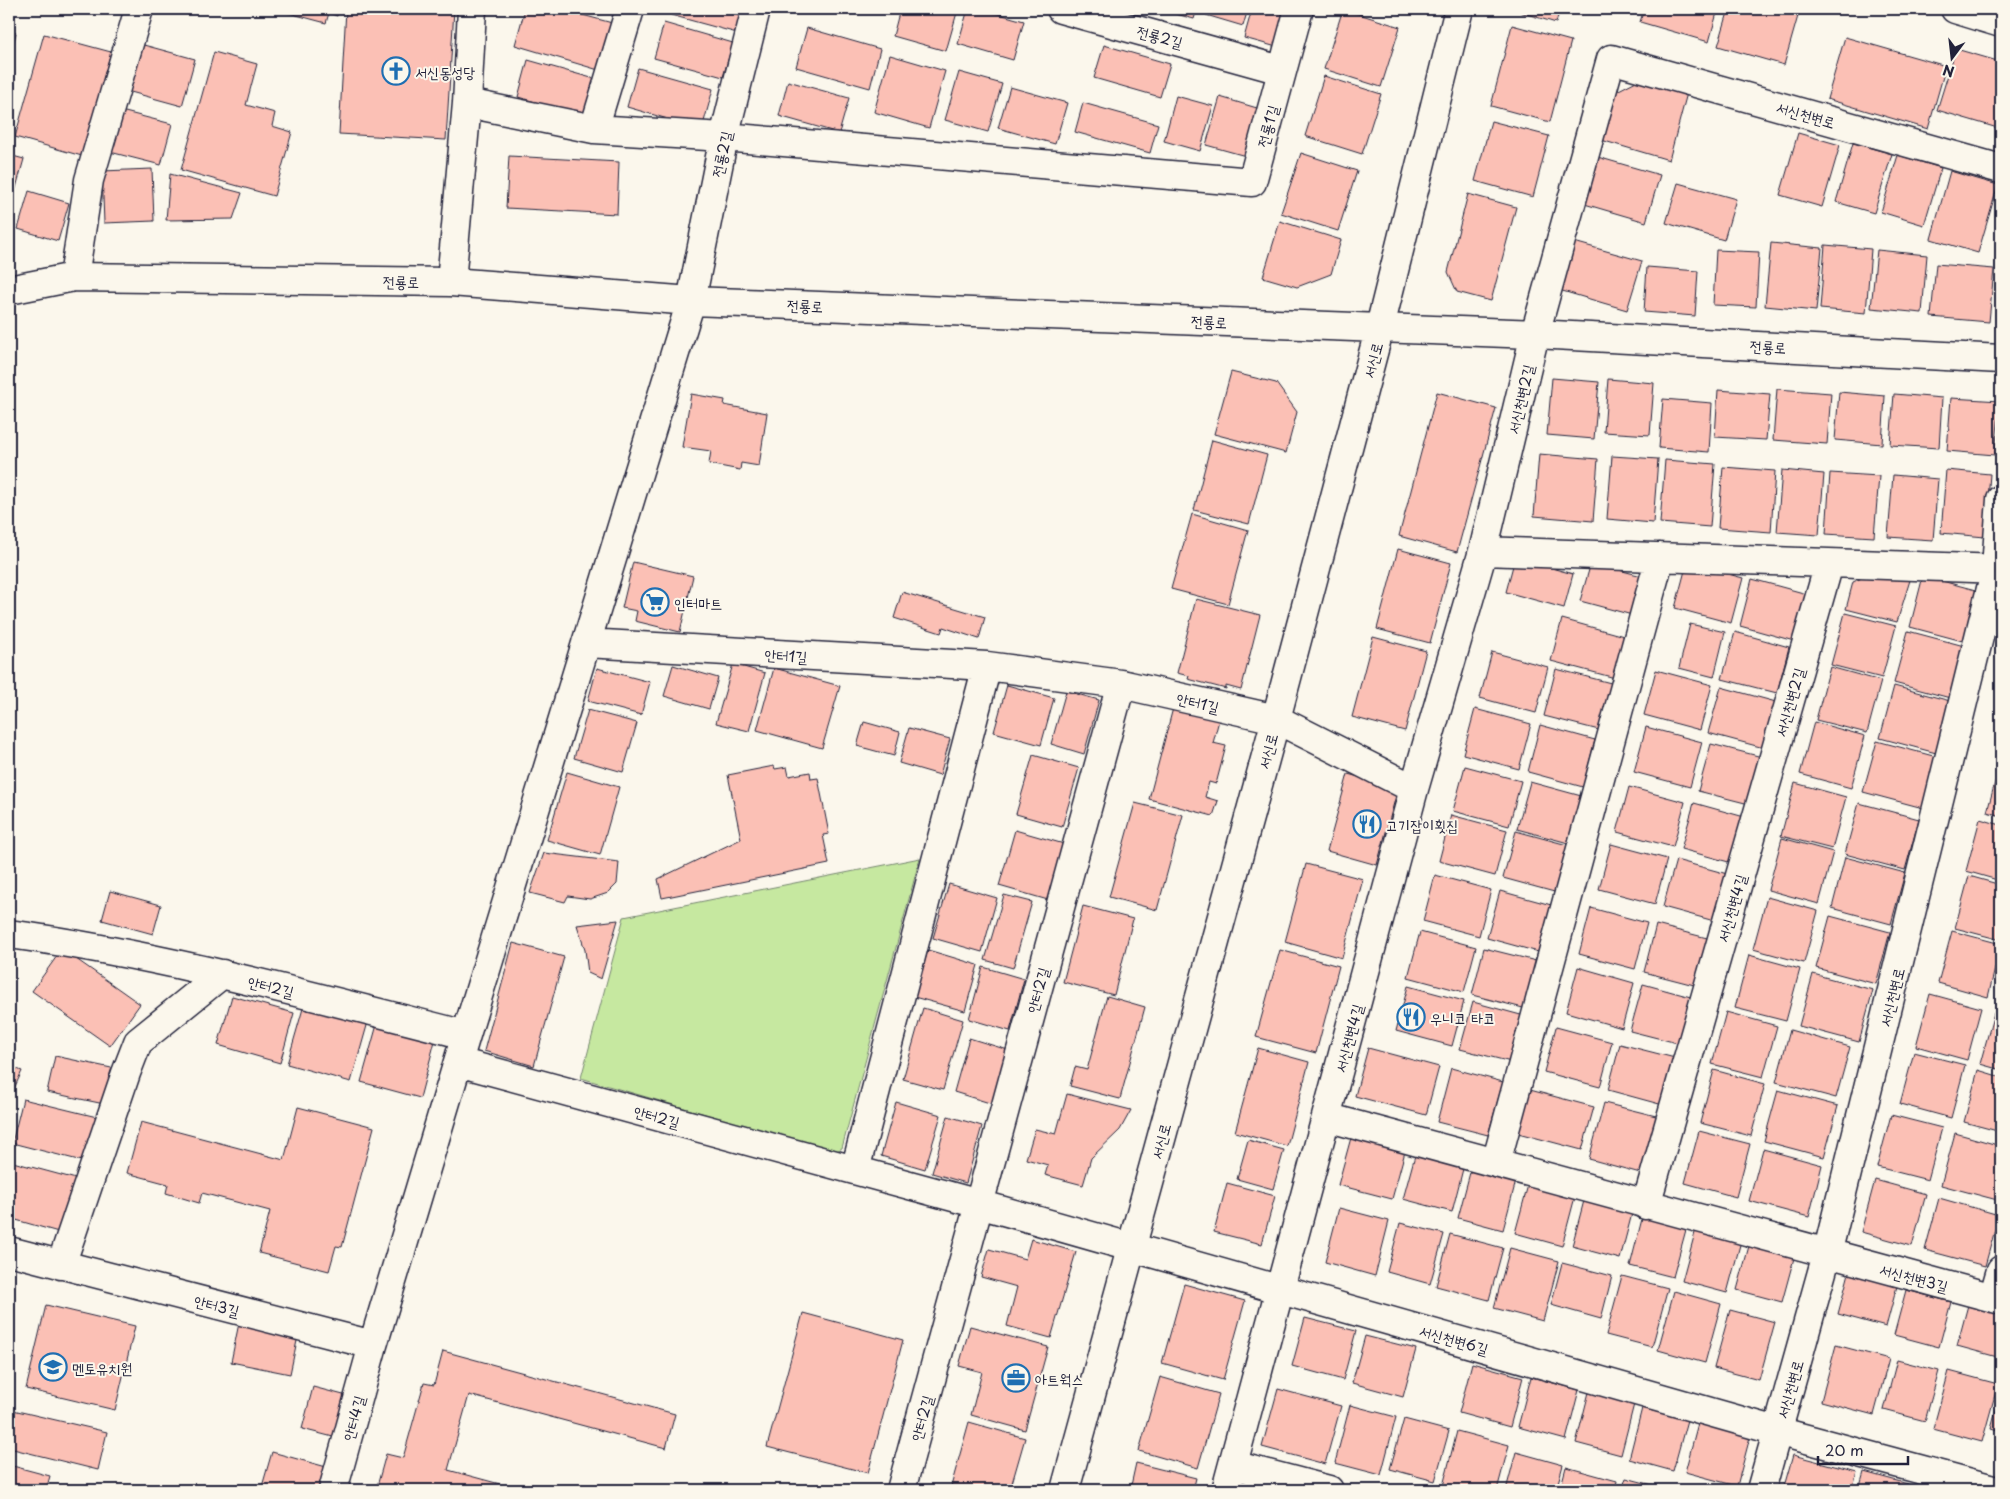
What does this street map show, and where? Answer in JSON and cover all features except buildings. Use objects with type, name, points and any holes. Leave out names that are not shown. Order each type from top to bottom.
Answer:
[{"type":"street","points":[[74,277],[89,180],[139,9]]},
{"type":"street","points":[[451,282],[467,103],[472,9]]},
{"type":"street","points":[[594,129],[630,9]]},
{"type":"street","name":"전룡2길","points":[[691,301],[724,137],[756,9]]},
{"type":"street","name":"전룡2길","points":[[1061,9],[1281,70]]},
{"type":"street","name":"전룡1길","points":[[724,137],[1252,182],[1281,70],[1300,9]]},
{"type":"street","name":"서신로","points":[[1065,1490],[1276,719],[1380,327],[1459,9]]},
{"type":"street","points":[[1955,9],[2001,23]]},
{"type":"street","name":"서신천변로","points":[[1535,334],[1611,58],[2001,169]]},
{"type":"street","points":[[467,103],[594,129],[724,137]]},
{"type":"street","name":"전룡로","points":[[9,290],[74,277],[451,282],[691,301],[1380,327],[2001,359]]},
{"type":"street","points":[[373,1345],[691,301]]},
{"type":"street","name":"서신천변2길","points":[[1414,789],[1483,552],[1535,334]]},
{"type":"street","name":"서신천변로","points":[[1761,1490],[1827,1254],[1999,569],[2001,499]]},
{"type":"street","points":[[1483,552],[1999,569]]},
{"type":"street","points":[[1496,1163],[1660,557]]},
{"type":"street","name":"서신천변2길","points":[[1750,841],[1829,564]]},
{"type":"street","name":"안터1길","points":[[586,643],[986,666],[1121,684],[1276,719],[1414,789]]},
{"type":"street","points":[[855,1170],[986,666]]},
{"type":"street","name":"안터2길","points":[[901,1490],[1121,684]]},
{"type":"street","name":"서신천변4길","points":[[1229,1478],[1414,789]]},
{"type":"street","name":"서신천변4길","points":[[1646,1205],[1750,841]]},
{"type":"street","name":"안터2길","points":[[9,934],[49,939],[222,974],[466,1035]]},
{"type":"street","points":[[61,1265],[138,1042],[222,974]]},
{"type":"street","name":"안터2길","points":[[458,1062],[1131,1247]]},
{"type":"street","points":[[1326,1117],[1827,1254]]},
{"type":"street","name":"서신천변6길","points":[[1131,1247],[1777,1431],[1997,1490]]},
{"type":"street","name":"안터3길","points":[[9,1251],[373,1345]]},
{"type":"street","name":"서신천변3길","points":[[1827,1254],[1997,1299]]},
{"type":"street","points":[[1997,1299],[2001,1270]]},
{"type":"street","name":"안터4길","points":[[333,1490],[373,1345]]},
{"type":"street","points":[[1229,1478],[1329,1490]]},
{"type":"green space","points":[[920,858],[842,1148],[835,1152],[581,1078],[624,917]]},
{"type":"place","name":"서신동성당","points":[[396,71]]},
{"type":"place","name":"인터마트","points":[[655,602]]},
{"type":"place","name":"고기잡이횟집","points":[[1367,824]]},
{"type":"place","name":"우니코 타코","points":[[1411,1017]]},
{"type":"place","name":"멘토유치원","points":[[53,1367]]},
{"type":"place","name":"아트웍스","points":[[1016,1378]]}]
